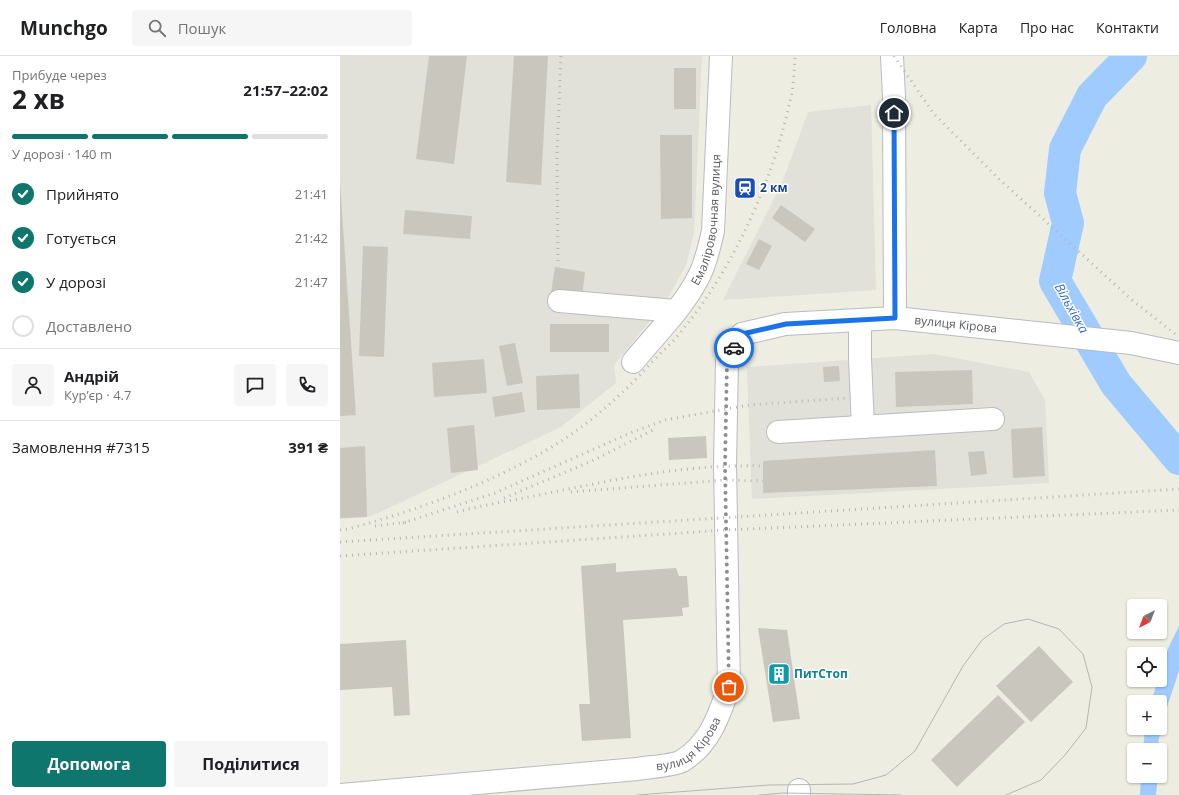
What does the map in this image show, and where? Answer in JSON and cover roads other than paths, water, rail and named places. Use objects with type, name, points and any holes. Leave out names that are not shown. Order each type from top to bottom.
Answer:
[{"type":"street","name":"Емаліровочная вулиця","points":[[633,362],[676,311],[698,278],[713,231],[722,56]]},
{"type":"street","points":[[892,56],[894,97],[895,318]]},
{"type":"street","points":[[559,301],[676,311]]},
{"type":"street","name":"вулиця Кірова","points":[[341,795],[438,791],[637,769],[681,761],[705,742],[718,718],[729,687],[725,466],[727,361],[742,334],[786,324],[895,318],[1131,343],[1179,353]]},
{"type":"street","points":[[860,320],[860,359],[864,427]]},
{"type":"street","points":[[778,432],[993,419]]},
{"type":"water","points":[[1179,626],[1179,670],[1167,707],[1167,695],[1153,695],[1156,687],[1167,687],[1167,651]]},
{"type":"water","points":[[1144,735],[1160,735],[1159,743],[1144,743]]},
{"type":"water","points":[[1141,783],[1157,783],[1156,795],[1140,795]]},
{"type":"waterway","name":"Вільхівка","points":[[1131,56],[1092,96],[1065,149],[1060,193],[1068,223],[1055,281],[1116,384],[1179,459]]},
{"type":"tram line","points":[[637,795],[769,785],[853,784],[886,775],[915,751],[963,666],[982,640],[1004,624],[1028,619],[1059,629],[1083,654],[1092,687],[1086,728],[1065,755],[1041,780],[1006,795]]},
{"type":"tram line","points":[[759,795],[783,793],[901,795]]},
{"type":"railway","points":[[558,261],[557,154],[561,56]]},
{"type":"railway","points":[[340,530],[402,513],[454,494],[506,472],[555,445],[595,417],[631,384],[669,345],[681,332],[720,277],[750,220],[783,131],[794,79],[795,56]]},
{"type":"railway","points":[[894,56],[934,114],[998,178],[1132,300],[1179,337]]},
{"type":"railway","points":[[403,523],[495,493],[630,433],[665,420],[749,405],[847,398]]},
{"type":"railway","points":[[504,498],[592,461],[655,429]]},
{"type":"railway","points":[[457,512],[486,505],[648,474],[704,468],[763,466]]},
{"type":"railway","points":[[571,492],[725,480],[763,481]]},
{"type":"railway","points":[[340,542],[1179,489]]},
{"type":"railway","points":[[340,556],[726,530],[1179,510]]},
{"type":"railway","points":[[375,526],[408,522]]},
{"type":"place","name":"2 км","points":[[745,188]]},
{"type":"place","name":"ПитСтоп","points":[[779,674]]}]
